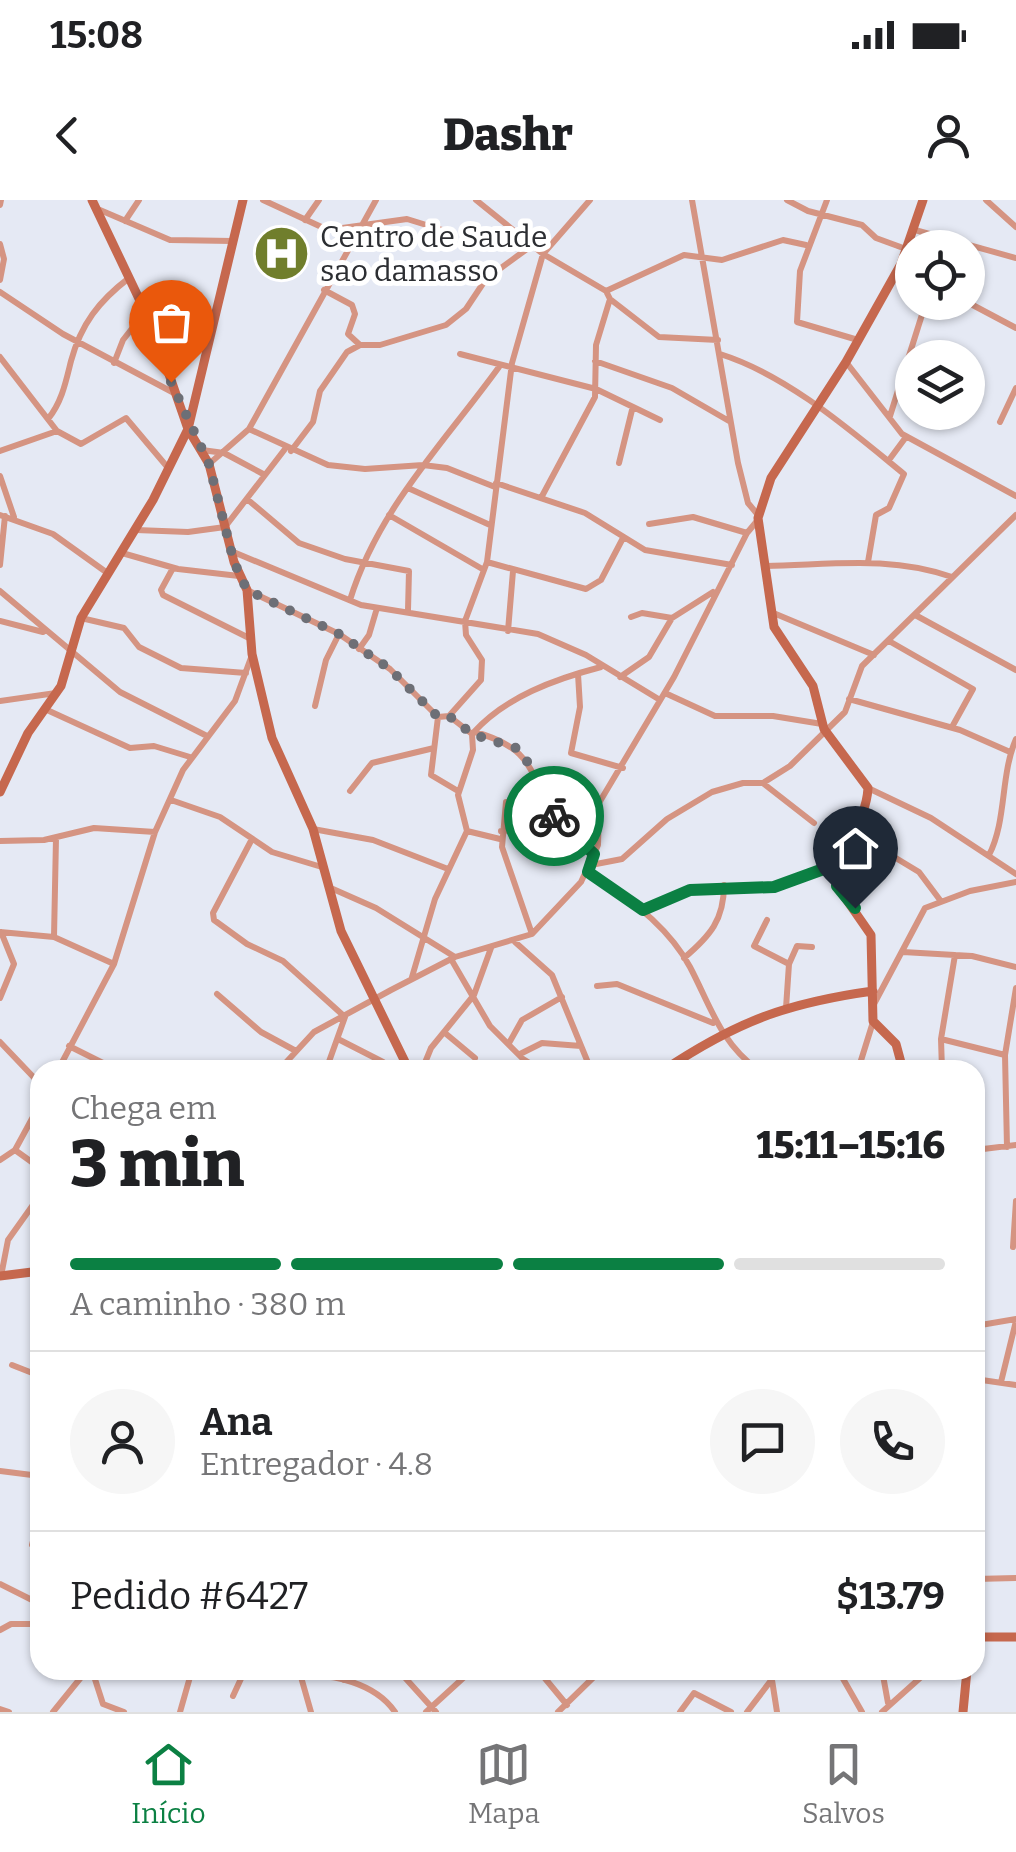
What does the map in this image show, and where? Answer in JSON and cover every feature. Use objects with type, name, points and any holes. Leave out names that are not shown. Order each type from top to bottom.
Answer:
[{"type":"street","points":[[92,200],[145,312],[188,428],[209,464],[239,576],[247,590],[252,654],[272,738],[313,829],[332,889],[340,932],[404,1060]]},
{"type":"street","points":[[125,221],[139,200]]},
{"type":"street","points":[[0,792],[28,733],[57,693],[81,618],[170,470],[188,428],[243,200]]},
{"type":"street","points":[[264,200],[328,230],[408,220],[449,232]]},
{"type":"street","points":[[304,220],[319,200]]},
{"type":"street","points":[[209,464],[249,429],[376,200]]},
{"type":"street","points":[[476,200],[496,212],[532,246],[608,295],[659,337],[718,340]]},
{"type":"street","points":[[496,212],[500,200]]},
{"type":"street","points":[[449,716],[482,680],[482,660],[466,635],[465,622],[486,566],[512,370],[543,254],[590,200]]},
{"type":"street","points":[[692,200],[743,488],[758,518],[762,566],[781,642],[813,686],[823,726],[868,788],[932,818],[1016,874]]},
{"type":"street","points":[[788,200],[862,225],[876,238],[895,245]]},
{"type":"street","points":[[827,200],[806,244],[797,288],[797,322],[858,340]]},
{"type":"street","points":[[916,230],[923,200]]},
{"type":"street","points":[[986,200],[1016,227]]},
{"type":"street","points":[[100,210],[170,240],[232,241]]},
{"type":"street","points":[[541,498],[596,389],[594,361],[608,295],[668,260],[734,259],[782,240],[806,244]]},
{"type":"street","points":[[0,244],[4,260],[0,280]]},
{"type":"street","points":[[134,530],[179,532],[225,527],[313,422],[320,391],[343,356],[360,345],[380,345],[446,325],[466,309],[486,279],[532,246]]},
{"type":"street","points":[[985,249],[1016,258]]},
{"type":"street","points":[[288,1060],[314,1032],[453,958],[532,934],[560,909],[590,868],[598,845],[600,803],[662,696],[746,533],[758,518],[771,478],[846,362],[895,273]]},
{"type":"street","points":[[48,419],[59,402],[76,342],[98,303],[128,278]]},
{"type":"street","points":[[324,290],[352,305],[354,314],[348,334],[360,345]]},
{"type":"street","points":[[0,292],[76,342],[174,393]]},
{"type":"street","points":[[985,311],[1016,328]]},
{"type":"street","points":[[114,363],[123,340],[145,312]]},
{"type":"street","points":[[890,417],[920,320]]},
{"type":"street","points":[[460,354],[596,389],[632,410],[660,420]]},
{"type":"street","points":[[720,354],[754,366],[860,434],[904,478],[889,508],[876,515],[868,562]]},
{"type":"street","points":[[0,357],[56,431],[81,444],[116,420],[126,418],[170,470]]},
{"type":"street","points":[[594,361],[672,388],[730,421]]},
{"type":"street","points":[[846,362],[906,437],[1016,496]]},
{"type":"street","points":[[350,600],[362,561],[389,515],[423,464],[499,367]]},
{"type":"street","points":[[1000,422],[1016,388]]},
{"type":"street","points":[[619,464],[632,410]]},
{"type":"street","points":[[249,429],[328,466],[423,464],[447,468],[604,522],[622,538],[666,556],[732,565]]},
{"type":"street","points":[[0,450],[56,431]]},
{"type":"street","points":[[889,460],[906,437]]},
{"type":"street","points":[[202,450],[224,454],[265,475]]},
{"type":"street","points":[[0,476],[6,516],[0,564]]},
{"type":"street","points":[[408,488],[490,524]]},
{"type":"street","points":[[247,499],[299,544],[409,571],[408,610]]},
{"type":"street","points":[[389,515],[486,566],[586,590],[601,580],[622,538]]},
{"type":"street","points":[[6,516],[53,534],[106,572]]},
{"type":"street","points":[[649,524],[693,517],[746,533]]},
{"type":"street","points":[[764,784],[790,766],[823,726],[842,717],[858,675],[874,655],[1014,520]]},
{"type":"street","points":[[232,550],[377,608],[538,634],[620,677],[715,716],[773,716],[823,726]]},
{"type":"street","points":[[120,552],[173,568],[239,576]]},
{"type":"street","points":[[762,566],[903,564],[952,577]]},
{"type":"street","points":[[173,568],[161,590],[163,595],[224,622],[252,640]]},
{"type":"street","points":[[508,631],[512,571]]},
{"type":"street","points":[[247,590],[339,634],[390,669],[438,717]]},
{"type":"street","points":[[0,591],[44,632],[130,699],[207,736]]},
{"type":"street","points":[[620,677],[649,656],[672,618],[714,591]]},
{"type":"street","points":[[358,649],[369,635],[377,608]]},
{"type":"street","points":[[771,612],[874,655]]},
{"type":"street","points":[[631,618],[642,614],[672,618]]},
{"type":"street","points":[[917,616],[1016,670]]},
{"type":"street","points":[[81,618],[124,628],[139,647],[188,670],[246,673]]},
{"type":"street","points":[[0,621],[44,632]]},
{"type":"street","points":[[314,706],[326,660],[339,634]]},
{"type":"street","points":[[889,641],[973,689],[952,728]]},
{"type":"street","points":[[63,1060],[114,964],[155,832],[190,756],[235,701],[252,654]]},
{"type":"street","points":[[412,978],[448,868],[467,831],[458,791],[473,750],[473,733],[492,715],[536,688],[604,667]]},
{"type":"street","points":[[578,674],[580,707],[572,753],[623,768]]},
{"type":"street","points":[[0,701],[57,693]]},
{"type":"street","points":[[849,699],[952,728],[1010,752]]},
{"type":"street","points":[[47,710],[130,748],[154,746],[190,756]]},
{"type":"street","points":[[438,717],[449,716],[473,733],[516,748],[565,828],[594,854]]},
{"type":"street","points":[[438,717],[432,779],[458,791]]},
{"type":"street","points":[[988,854],[999,834],[1006,772],[1016,739]]},
{"type":"street","points":[[350,791],[372,763],[434,748]]},
{"type":"street","points":[[1006,772],[1016,776]]},
{"type":"street","points":[[590,868],[622,859],[667,819],[712,792],[743,783],[764,784],[814,823]]},
{"type":"street","points":[[861,1060],[873,1021],[868,926],[837,886],[840,863],[867,808],[868,788]]},
{"type":"street","points":[[170,800],[220,817],[287,858],[326,868]]},
{"type":"street","points":[[506,802],[501,835],[532,934]]},
{"type":"street","points":[[0,841],[56,838],[94,828],[155,832]]},
{"type":"street","points":[[467,831],[501,835],[565,828]]},
{"type":"street","points":[[313,829],[358,836],[448,868]]},
{"type":"street","points":[[856,834],[919,872],[940,900]]},
{"type":"street","points":[[54,937],[56,838]]},
{"type":"street","points":[[252,839],[213,913],[214,920],[238,939],[283,961],[345,1017]]},
{"type":"street","points":[[643,910],[690,890],[724,885],[774,887],[840,863]]},
{"type":"street","points":[[590,868],[643,910],[684,958],[714,1023],[732,1049],[746,1060]]},
{"type":"street","points":[[873,1005],[920,913],[940,900],[1016,882]]},
{"type":"street","points":[[684,958],[717,926],[723,912],[724,885]]},
{"type":"street","points":[[332,889],[424,936],[453,958],[483,1018],[528,1060]]},
{"type":"street","points":[[767,920],[756,949],[789,964]]},
{"type":"street","points":[[0,998],[14,964],[0,932],[54,937],[114,964]]},
{"type":"street","points":[[515,942],[552,975],[587,1060]]},
{"type":"street","points":[[786,1008],[789,964],[797,946],[812,948]]},
{"type":"street","points":[[426,1060],[431,1048],[474,995],[491,948]]},
{"type":"street","points":[[903,952],[955,954],[1016,967]]},
{"type":"street","points":[[942,1060],[941,1038],[955,954]]},
{"type":"street","points":[[596,986],[618,984],[714,1023]]},
{"type":"street","points":[[1007,1147],[1005,1055],[1016,988]]},
{"type":"street","points":[[679,1060],[721,1032],[786,1008],[872,991]]},
{"type":"street","points":[[217,994],[261,1032],[296,1051]]},
{"type":"street","points":[[509,1043],[517,1025],[562,996]]},
{"type":"street","points":[[330,1060],[345,1017]]},
{"type":"street","points":[[873,1021],[896,1044],[901,1060]]},
{"type":"street","points":[[445,1033],[474,1058]]},
{"type":"street","points":[[941,1038],[1005,1055]]},
{"type":"street","points":[[338,1039],[379,1060]]},
{"type":"street","points":[[0,1042],[30,1077]]},
{"type":"street","points":[[520,1054],[542,1043],[582,1046]]},
{"type":"street","points":[[69,1046],[97,1060]]},
{"type":"street","points":[[0,1160],[15,1150],[30,1122]]},
{"type":"street","points":[[985,1149],[1016,1145]]},
{"type":"street","points":[[15,1150],[30,1161]]},
{"type":"street","points":[[1013,1246],[1016,1201]]},
{"type":"street","points":[[30,1210],[8,1240],[1,1276],[30,1272]]},
{"type":"street","points":[[985,1325],[1016,1320],[1001,1382]]},
{"type":"street","points":[[12,1365],[30,1372]]},
{"type":"street","points":[[985,1380],[1016,1385]]},
{"type":"street","points":[[0,1472],[30,1475]]},
{"type":"street","points":[[985,1579],[1016,1578]]},
{"type":"street","points":[[0,1584],[30,1599]]},
{"type":"street","points":[[0,1630],[11,1624],[30,1624]]},
{"type":"street","points":[[985,1637],[1016,1637]]},
{"type":"street","points":[[53,1712],[80,1680]]},
{"type":"street","points":[[93,1680],[102,1704],[124,1712]]},
{"type":"street","points":[[180,1712],[189,1680]]},
{"type":"street","points":[[233,1696],[240,1680]]},
{"type":"street","points":[[301,1680],[311,1712]]},
{"type":"street","points":[[344,1680],[378,1694],[395,1712]]},
{"type":"street","points":[[406,1680],[431,1711],[462,1680]]},
{"type":"street","points":[[544,1680],[563,1710],[591,1680]]},
{"type":"street","points":[[747,1712],[772,1680]]},
{"type":"street","points":[[772,1680],[778,1712]]},
{"type":"street","points":[[844,1680],[862,1712]]},
{"type":"street","points":[[884,1680],[888,1703]]},
{"type":"street","points":[[882,1712],[916,1680]]},
{"type":"street","points":[[963,1712],[966,1680]]},
{"type":"street","points":[[680,1712],[694,1693],[731,1712]]},
{"type":"street","points":[[0,1710],[10,1712]]},
{"type":"way so far","points":[[171,382],[188,428],[209,464],[234,562],[247,590],[339,634],[390,669],[438,717],[449,716],[472,734],[505,741],[516,748],[534,770],[554,816]]},
{"type":"place","name":"Centro de Saude sao damasso","points":[[281,254]]},
{"type":"route","points":[[554,816],[594,854],[588,872],[643,910],[690,890],[724,885],[774,887],[840,863],[837,886],[855,908]]}]
